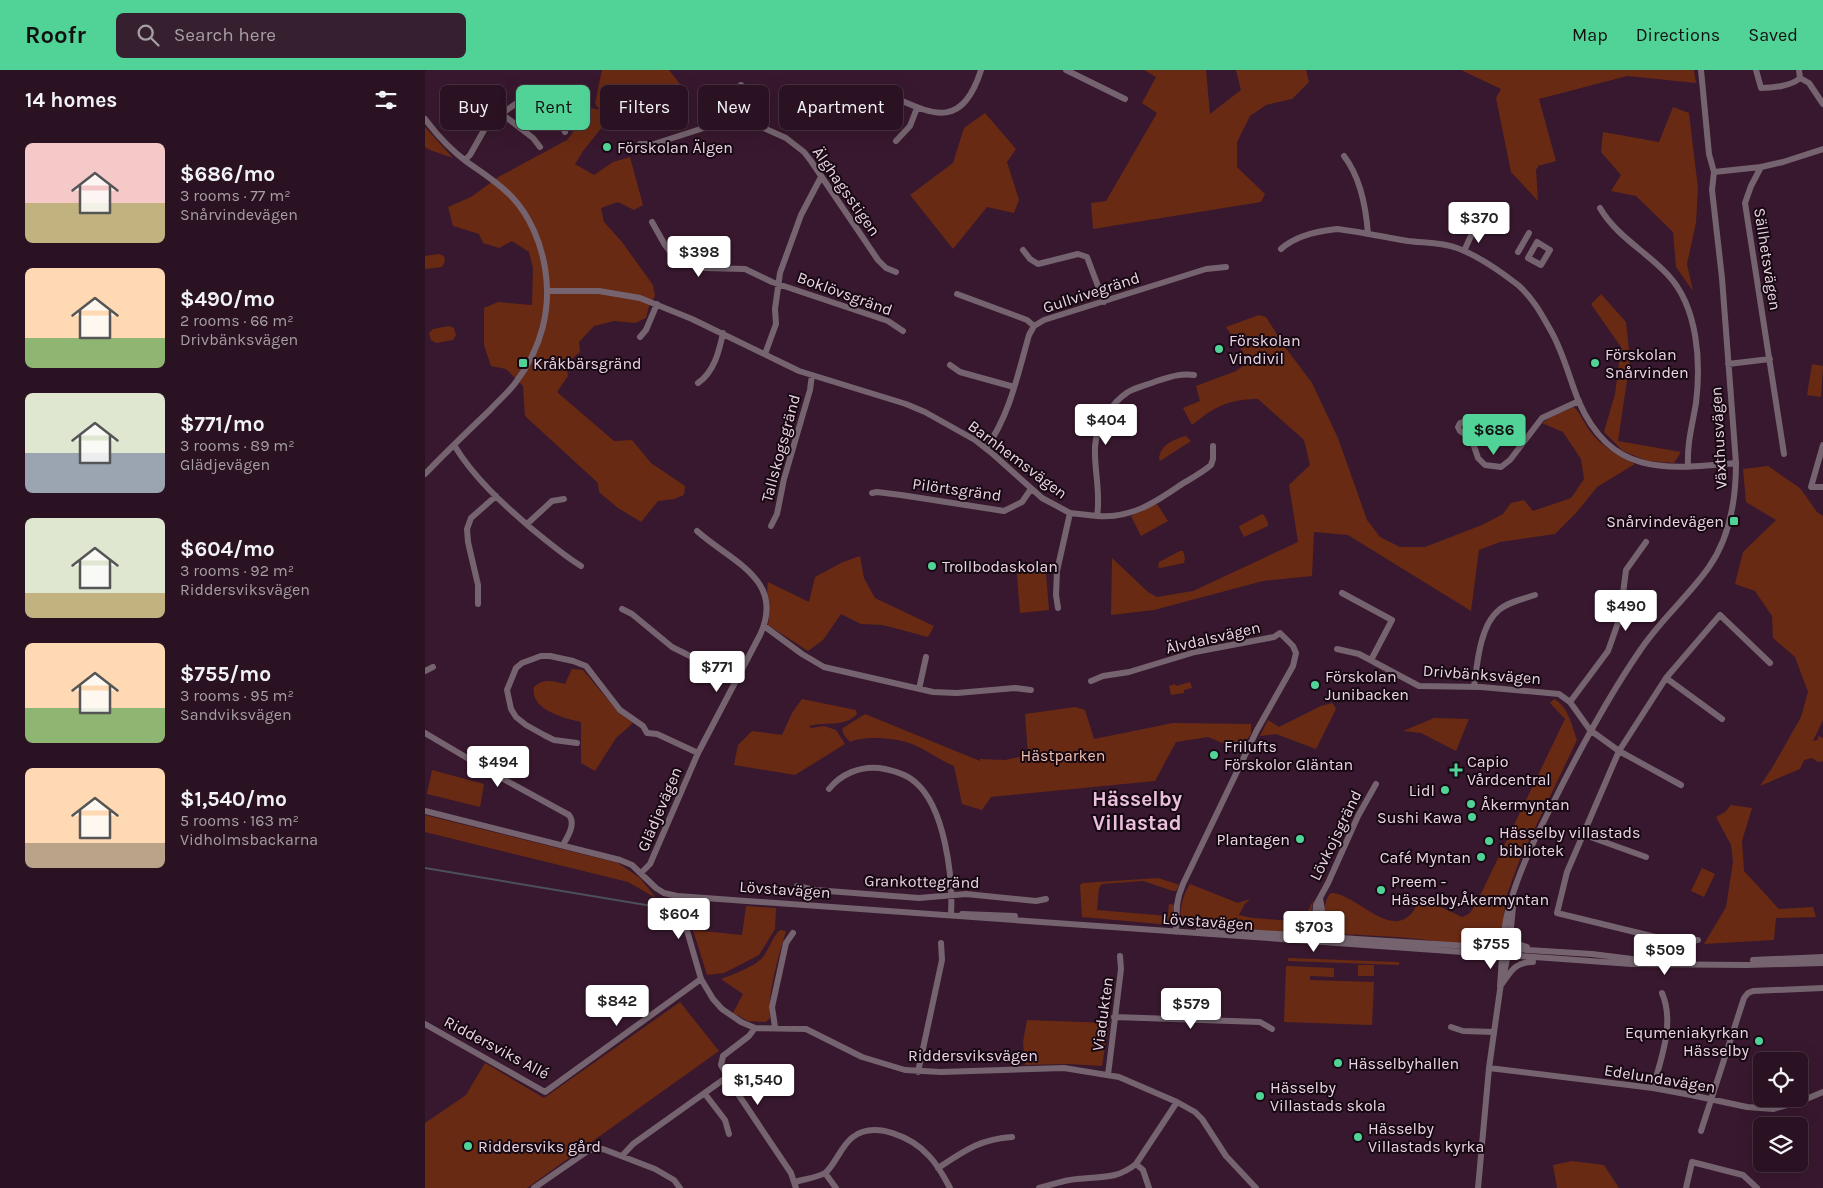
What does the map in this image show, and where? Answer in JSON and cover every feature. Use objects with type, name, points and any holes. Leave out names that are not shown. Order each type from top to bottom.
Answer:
[{"type":"street","points":[[903,101],[917,108],[933,112],[952,112],[963,106],[970,97],[981,70]]},
{"type":"street","points":[[1066,70],[1125,99]]},
{"type":"street","name":"Växthusvägen","points":[[1505,952],[1507,915],[1533,842],[1590,730],[1640,650],[1710,566],[1723,538],[1733,509],[1736,488],[1736,463],[1722,278],[1711,190],[1714,172],[1709,154],[1701,70]]},
{"type":"street","points":[[1756,70],[1761,88],[1796,82],[1800,78]]},
{"type":"street","points":[[1799,70],[1800,78]]},
{"type":"street","points":[[1800,78],[1809,83],[1823,104]]},
{"type":"street","points":[[506,111],[517,103],[528,100],[559,122],[565,132]]},
{"type":"street","points":[[896,142],[910,126],[917,108]]},
{"type":"street","points":[[425,118],[436,133],[465,160],[499,185],[523,211],[539,241],[544,258],[548,291],[546,319],[542,333],[535,350],[516,383],[425,474]]},
{"type":"street","points":[[506,118],[533,138],[540,147]]},
{"type":"street","points":[[465,160],[470,155],[483,130]]},
{"type":"street","name":"Älghagsstigen","points":[[639,144],[654,144],[700,130]]},
{"type":"street","name":"Älghagsstigen","points":[[768,130],[795,145],[811,161],[878,260],[886,268],[896,272]]},
{"type":"street","points":[[1714,172],[1761,167],[1823,149]]},
{"type":"street","points":[[1344,156],[1351,165],[1365,202],[1368,234]]},
{"type":"street","name":"Sällhetsvägen","points":[[1761,167],[1745,203],[1784,454]]},
{"type":"street","points":[[765,354],[776,324],[777,284],[801,215],[821,177]]},
{"type":"street","points":[[1600,208],[1610,223],[1668,275],[1678,287],[1687,304],[1694,331],[1698,369],[1695,404],[1687,444],[1688,467]]},
{"type":"street","name":"Boklövsgränd","points":[[652,222],[665,245],[672,254],[682,261],[704,268],[745,269],[777,284],[888,321],[903,331]]},
{"type":"street","points":[[1464,251],[1475,227]]},
{"type":"street","points":[[1281,249],[1290,241],[1324,230],[1337,229],[1451,246],[1464,251],[1493,267],[1519,286],[1541,312],[1560,346],[1579,401],[1592,426],[1602,439],[1624,456],[1650,464],[1667,467],[1688,467],[1736,463]]},
{"type":"street","points":[[1518,252],[1529,233]]},
{"type":"street","points":[[1023,250],[1038,264],[1083,254],[1091,262],[1104,302]]},
{"type":"street","name":"Gullvivegränd","points":[[986,448],[996,435],[1003,418],[1029,335],[1034,326],[1043,320],[1206,268],[1226,266]]},
{"type":"street","name":"Barnhemsvägen","points":[[548,291],[574,290],[615,293],[641,298],[723,333],[812,376],[897,401],[933,415],[986,448],[1031,489],[1054,506],[1070,513],[1057,571],[1056,595],[1059,608]]},
{"type":"street","points":[[957,294],[1027,320],[1034,326]]},
{"type":"street","points":[[640,337],[646,330],[657,304]]},
{"type":"street","points":[[699,383],[712,368],[723,333]]},
{"type":"street","points":[[1728,364],[1770,359]]},
{"type":"street","points":[[949,365],[960,372],[1014,387]]},
{"type":"street","points":[[1097,516],[1099,503],[1095,446],[1099,430],[1106,416],[1126,394],[1135,389],[1180,374],[1194,375]]},
{"type":"street","name":"Tallskogsgränd","points":[[771,526],[777,514],[784,479],[810,390],[812,376]]},
{"type":"street","points":[[1471,438],[1478,458],[1485,465],[1501,467],[1510,460],[1542,418],[1579,401]]},
{"type":"street","points":[[454,445],[476,475],[496,496],[565,556],[581,566]]},
{"type":"street","points":[[1823,445],[1811,487],[1823,487]]},
{"type":"street","points":[[1070,513],[1106,517],[1129,514],[1152,503],[1207,468],[1213,458],[1213,446]]},
{"type":"street","name":"Pilörtsgränd","points":[[872,493],[901,495],[1004,511],[1022,502],[1031,489]]},
{"type":"street","points":[[479,604],[478,585],[468,542],[467,529],[471,518],[496,496]]},
{"type":"street","points":[[527,524],[552,501],[564,499]]},
{"type":"street","name":"Glädjevägen","points":[[641,873],[650,864],[698,753],[765,626],[766,601],[757,581],[749,570],[697,531]]},
{"type":"street","points":[[1646,542],[1626,570],[1620,617],[1608,650],[1570,702],[1590,730],[1619,750],[1681,785]]},
{"type":"street","points":[[1342,593],[1392,620],[1371,660]]},
{"type":"street","points":[[1474,687],[1485,630],[1491,618],[1500,608],[1535,596]]},
{"type":"street","points":[[621,609],[631,614],[673,648],[737,680]]},
{"type":"street","points":[[1697,940],[1680,943],[1557,913],[1567,872],[1619,750],[1666,678],[1720,615],[1770,664]]},
{"type":"street","points":[[765,626],[802,654],[824,667],[933,692],[957,693],[1015,688],[1031,690]]},
{"type":"street","name":"Älvdalsvägen","points":[[1091,681],[1103,676],[1129,672],[1195,652],[1274,636],[1280,633],[1293,646],[1296,653],[1293,666],[1281,691],[1257,730],[1179,895],[1176,930]]},
{"type":"street","name":"Drivbänksvägen","points":[[1337,649],[1359,654],[1419,686],[1474,687],[1551,693],[1559,694],[1570,702]]},
{"type":"street","name":"Glädjevägen","points":[[577,743],[554,740],[525,725],[516,717],[511,709],[507,690],[516,668],[521,663],[541,656],[550,656],[573,661],[585,666],[620,710],[643,726],[647,733],[657,734],[698,753]]},
{"type":"street","points":[[919,689],[926,657]]},
{"type":"street","points":[[425,671],[433,667]]},
{"type":"street","points":[[1666,678],[1722,719]]},
{"type":"street","points":[[425,733],[569,815],[572,819],[572,824],[563,845]]},
{"type":"street","points":[[829,789],[841,778],[858,769],[865,768],[894,771],[917,783],[931,804],[939,821],[951,874],[951,914]]},
{"type":"street","name":"Lövkojsgränd","points":[[1317,938],[1316,905],[1358,816],[1376,784]]},
{"type":"street","name":"Lövstavägen","points":[[425,811],[621,860],[641,873],[656,888],[664,893],[677,896],[951,914],[969,918],[1317,938],[1505,952],[1552,951],[1632,959],[1745,961],[1823,957]]},
{"type":"street","points":[[1582,834],[1646,857]]},
{"type":"street","name":"Grankottegränd","points":[[797,886],[815,890],[919,898],[966,894],[1036,901],[1046,898]]},
{"type":"street","name":"Riddersviksvägen","points":[[677,896],[701,979],[713,999],[729,1016],[755,1028],[805,1029],[848,1052],[873,1062],[905,1070],[918,1072],[1041,1068],[1076,1070],[1119,1077],[1177,1102],[1195,1112],[1202,1119],[1226,1156],[1256,1188]]},
{"type":"street","name":"Växthusvägen","points":[[1505,952],[1511,928],[1513,896]]},
{"type":"street","points":[[1511,928],[1518,944],[1552,951]]},
{"type":"street","points":[[775,1027],[772,1006],[786,943],[793,933]]},
{"type":"street","points":[[918,1072],[942,960],[941,943]]},
{"type":"street","points":[[1478,1188],[1489,1068],[1505,952]]},
{"type":"street","name":"Lövstavägen","points":[[1505,952],[1545,959],[1683,965],[1823,963]]},
{"type":"street","name":"Viadukten","points":[[1108,1075],[1121,969],[1120,956]]},
{"type":"street","points":[[1500,986],[1517,965],[1523,962],[1537,962],[1545,959]]},
{"type":"street","name":"Riddersviks Allé","points":[[425,1024],[545,1092],[701,979]]},
{"type":"street","points":[[1701,1131],[1744,998],[1748,993],[1753,991],[1823,988]]},
{"type":"street","points":[[1653,1088],[1665,1044],[1667,1014],[1662,993]]},
{"type":"street","points":[[1115,1016],[1260,1022],[1272,1029]]},
{"type":"street","points":[[1451,1027],[1463,1031],[1494,1032]]},
{"type":"street","points":[[755,1028],[749,1036],[723,1056],[721,1065],[795,1185],[825,1173],[851,1138],[873,1130],[890,1132],[906,1138],[930,1156],[950,1188]]},
{"type":"street","name":"Edelundavägen","points":[[1489,1068],[1653,1088],[1691,1094],[1747,1107],[1773,1109],[1805,1100],[1823,1092]]},
{"type":"street","points":[[622,1156],[633,1144],[727,1077]]},
{"type":"street","points":[[705,1094],[725,1120],[729,1134]]},
{"type":"street","points":[[1039,1188],[1075,1179],[1103,1178],[1127,1171],[1136,1164],[1177,1102]]},
{"type":"street","points":[[938,1168],[974,1145],[994,1138],[1012,1137]]},
{"type":"street","points":[[534,1188],[589,1150],[603,1149],[655,1169],[674,1180],[680,1188]]},
{"type":"street","points":[[1686,1188],[1692,1162],[1743,1175],[1757,1188]]},
{"type":"street","points":[[1136,1164],[1143,1170],[1149,1188]]},
{"type":"street","points":[[825,1173],[836,1188]]},
{"type":"green space","points":[[602,70],[669,70],[681,85],[600,85],[600,108],[597,107],[595,103]]},
{"type":"green space","points":[[1144,70],[1206,70],[1210,114],[1241,90],[1236,70],[1306,70],[1309,82],[1292,99],[1266,105],[1250,116],[1237,142],[1237,167],[1265,194],[1261,202],[1093,229],[1091,203],[1106,201],[1157,113],[1142,103],[1156,77]]},
{"type":"green space","points":[[1461,70],[1694,70],[1696,83],[1627,76],[1539,99],[1556,161],[1538,166],[1536,169],[1538,201],[1511,172],[1496,98],[1501,89]]},
{"type":"green space","points":[[1673,107],[1689,113],[1698,188],[1696,223],[1687,264],[1693,291],[1676,267],[1673,232],[1636,196],[1611,191],[1621,175],[1601,152],[1603,132],[1659,142]]},
{"type":"green space","points":[[590,109],[600,110],[600,130],[575,164],[594,175],[613,162],[630,157],[643,205],[634,210],[618,202],[601,208],[604,222],[622,242],[653,285],[655,296],[649,306],[646,318],[635,323],[614,321],[594,326],[579,342],[580,352],[566,364],[568,376],[557,392],[614,441],[632,440],[651,463],[685,486],[684,495],[674,499],[658,501],[641,522],[618,508],[599,492],[598,483],[525,416],[523,386],[506,369],[491,366],[484,345],[484,308],[498,302],[532,305],[533,268],[529,252],[512,241],[499,248],[483,243],[479,234],[453,226],[448,207],[471,197],[500,176],[567,140],[574,130],[590,130]]},
{"type":"green space","points":[[985,113],[1016,149],[1007,162],[1019,200],[1014,213],[987,207],[953,249],[910,195],[953,163],[964,128]]},
{"type":"green space","points":[[425,127],[453,158],[425,147]]},
{"type":"green space","points":[[439,254],[444,256],[445,261],[442,267],[425,269],[425,256]]},
{"type":"green space","points":[[1601,294],[1626,322],[1630,360],[1618,441],[1681,452],[1674,463],[1647,461],[1623,451],[1604,432],[1615,394],[1621,347],[1591,304]]},
{"type":"green space","points":[[1259,315],[1266,317],[1285,347],[1312,383],[1338,438],[1367,520],[1380,537],[1400,547],[1425,547],[1482,525],[1503,514],[1511,503],[1524,500],[1533,511],[1571,498],[1584,479],[1581,459],[1563,432],[1542,423],[1574,407],[1600,442],[1616,454],[1635,464],[1597,487],[1577,512],[1555,534],[1500,542],[1479,550],[1471,611],[1348,535],[1314,532],[1312,576],[1263,581],[1154,610],[1111,615],[1112,558],[1148,592],[1157,597],[1193,591],[1298,542],[1289,485],[1310,465],[1304,440],[1258,399],[1230,402],[1222,405],[1192,425],[1183,408],[1200,401],[1196,386],[1236,371],[1249,361],[1226,327]]},
{"type":"green space","points":[[449,326],[454,328],[456,335],[453,340],[436,343],[431,340],[429,333],[433,329]]},
{"type":"green space","points":[[1812,364],[1823,366],[1821,397],[1807,395]]},
{"type":"green space","points":[[1186,436],[1191,441],[1160,461],[1160,454],[1165,446],[1172,441]]},
{"type":"green space","points":[[1768,466],[1800,488],[1817,512],[1823,516],[1823,720],[1813,741],[1817,740],[1819,736],[1823,738],[1823,761],[1818,762],[1812,758],[1804,760],[1800,769],[1760,786],[1801,717],[1808,692],[1795,657],[1773,638],[1772,616],[1755,591],[1735,584],[1743,552],[1776,520],[1746,502],[1743,469]]},
{"type":"green space","points":[[1157,504],[1168,521],[1141,536],[1131,516]]},
{"type":"green space","points":[[1262,514],[1268,526],[1244,537],[1239,527]]},
{"type":"green space","points":[[1183,551],[1184,563],[1158,567],[1159,562]]},
{"type":"green space","points":[[860,556],[864,578],[875,598],[934,626],[928,637],[883,625],[861,624],[841,614],[823,640],[808,651],[768,625],[768,582],[809,602],[815,577],[843,562]]},
{"type":"green space","points":[[1045,562],[1049,610],[1020,613],[1016,564]]},
{"type":"green space","points":[[572,669],[583,670],[619,713],[633,723],[616,738],[595,771],[581,763],[581,722],[550,712],[537,702],[534,695],[534,687],[541,682],[553,681],[565,684]]},
{"type":"green space","points":[[1190,682],[1192,688],[1184,690],[1184,693],[1171,695],[1169,686]]},
{"type":"green space","points":[[802,699],[856,710],[857,714],[841,723],[809,726],[811,728],[824,726],[836,730],[845,744],[795,775],[734,765],[738,745],[752,731],[782,735],[792,713]]},
{"type":"green space","points":[[1554,699],[1566,711],[1577,740],[1520,859],[1506,897],[1503,924],[1498,940],[1490,943],[1455,944],[1400,937],[1339,934],[1331,929],[1327,923],[1325,909],[1326,900],[1331,893],[1340,895],[1382,918],[1392,921],[1401,920],[1410,915],[1420,897],[1462,917],[1469,914],[1476,904],[1565,719],[1550,703]]},
{"type":"green space","points":[[1332,703],[1336,708],[1335,711],[1316,749],[1276,734],[1260,736],[1268,720],[1279,727],[1321,706]]},
{"type":"green space","name":"Hästparken","points":[[1075,707],[1085,710],[1094,739],[1173,723],[1251,724],[1251,734],[1239,750],[1208,737],[1176,742],[1155,781],[991,797],[982,810],[962,804],[954,766],[906,742],[872,738],[850,742],[843,732],[843,728],[865,714],[980,761],[980,759],[1005,760],[1028,755],[1025,714]]},
{"type":"green space","points":[[1434,718],[1469,719],[1456,751],[1421,733],[1403,731]]},
{"type":"green space","points":[[432,770],[484,784],[480,807],[427,794]]},
{"type":"green space","points":[[1731,805],[1752,808],[1742,841],[1744,871],[1779,909],[1813,907],[1816,917],[1776,918],[1774,940],[1704,944],[1726,907],[1733,862],[1731,845],[1716,817],[1725,812]]},
{"type":"green space","points":[[425,815],[618,863],[640,878],[656,898],[628,882],[425,832]]},
{"type":"green space","points":[[1702,868],[1715,874],[1704,897],[1691,891]]},
{"type":"green space","points":[[1158,878],[1179,885],[1176,891],[1143,881],[1102,884],[1099,888],[1097,910],[1168,916],[1169,904],[1175,905],[1173,923],[1170,925],[1082,917],[1080,885],[1083,883]]},
{"type":"green space","points":[[1190,884],[1238,903],[1250,899],[1244,905],[1239,915],[1253,918],[1303,922],[1313,900],[1309,927],[1303,931],[1289,933],[1183,926],[1181,921],[1182,904]]},
{"type":"green space","points":[[746,906],[776,908],[775,929],[759,955],[724,973],[707,975],[693,930],[742,935]]},
{"type":"green space","points":[[780,930],[786,931],[772,986],[770,1018],[766,1022],[748,1021],[733,1013],[743,994],[721,979],[743,970],[760,960]]},
{"type":"green space","points":[[1288,958],[1399,962],[1399,965],[1288,961]]},
{"type":"green space","points":[[1358,965],[1374,965],[1374,976],[1358,976]]},
{"type":"green space","points":[[1286,966],[1334,968],[1334,977],[1310,976],[1310,980],[1374,982],[1372,1025],[1284,1022]]},
{"type":"green space","points":[[680,1002],[719,1051],[527,1188],[425,1188],[425,1123],[466,1095],[485,1063],[544,1098]]},
{"type":"green space","points":[[1027,1020],[1109,1023],[1102,1066],[1068,1064],[1025,1065],[1023,1042]]},
{"type":"green space","points":[[1572,1161],[1604,1165],[1619,1188],[1557,1188],[1553,1165]]},
{"type":"waterway","points":[[425,868],[664,908]]},
{"type":"place","name":"Förskolan Älgen","points":[[607,147]]},
{"type":"place","name":"Förskolan Vindivil","points":[[1219,349]]},
{"type":"place","name":"Kråkbärsgränd","points":[[523,363]]},
{"type":"place","name":"Förskolan Snårvinden","points":[[1595,363]]},
{"type":"place","name":"Snårvindevägen","points":[[1734,521]]},
{"type":"place","name":"Trollbodaskolan","points":[[932,566]]},
{"type":"place","name":"Förskolan Junibacken","points":[[1315,685]]},
{"type":"place","name":"Frilufts Förskolor Gläntan","points":[[1214,755]]},
{"type":"place","name":"Capio Vårdcentral","points":[[1456,770]]},
{"type":"place","name":"Lidl","points":[[1445,790]]},
{"type":"place","name":"Åkermyntan","points":[[1471,804]]},
{"type":"place","name":"Sushi Kawa","points":[[1472,817]]},
{"type":"place","name":"Plantagen","points":[[1300,839]]},
{"type":"place","name":"Hässelby villastads bibliotek","points":[[1489,841]]},
{"type":"place","name":"Café Myntan","points":[[1481,857]]},
{"type":"place","name":"Preem - Hässelby,Åkermyntan","points":[[1381,890]]},
{"type":"place","name":"Equmeniakyrkan Hässelby","points":[[1759,1041]]},
{"type":"place","name":"Hässelbyhallen","points":[[1338,1063]]},
{"type":"place","name":"Hässelby Villastads skola","points":[[1260,1096]]},
{"type":"place","name":"Hässelby Villastads kyrka","points":[[1358,1137]]},
{"type":"place","name":"Riddersviks gård","points":[[468,1146]]},
{"type":"district","name":"Hässelby Villastad","points":[[1137,811]]}]
